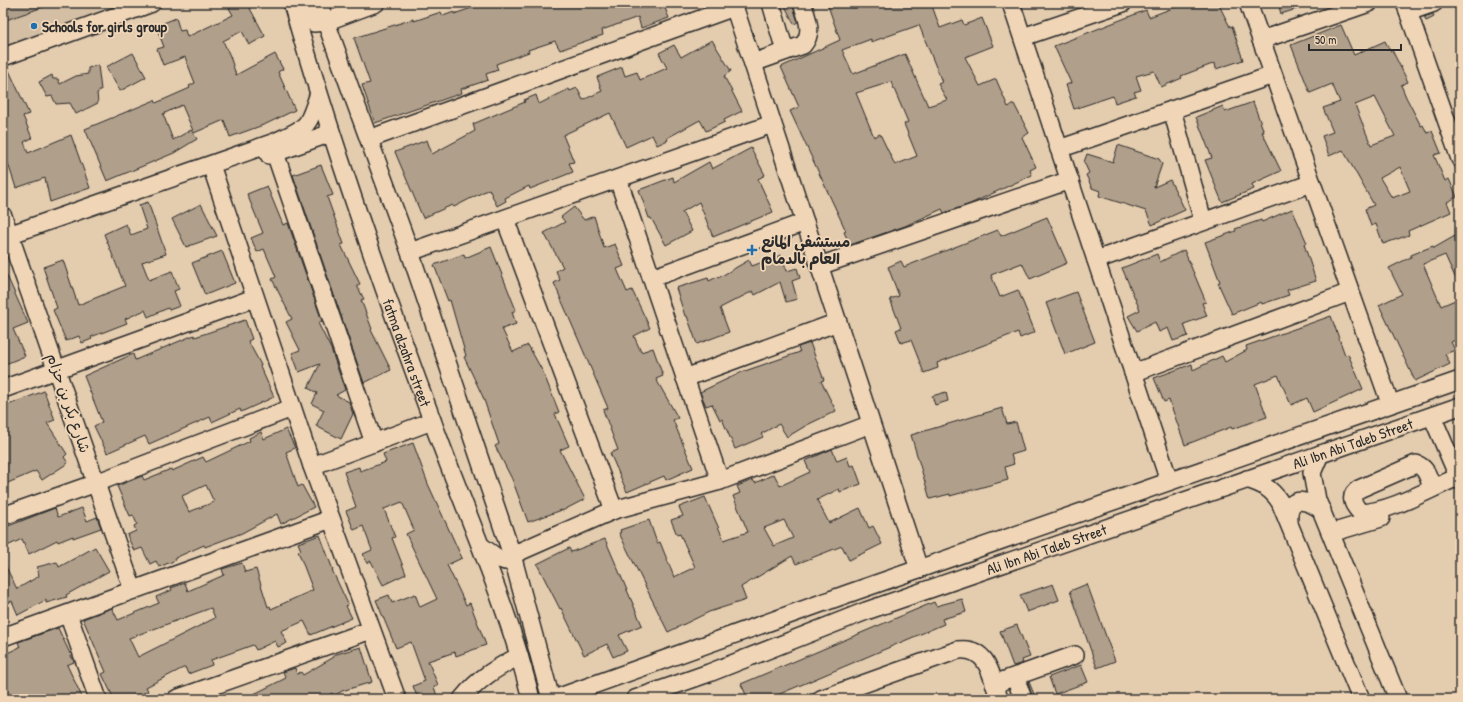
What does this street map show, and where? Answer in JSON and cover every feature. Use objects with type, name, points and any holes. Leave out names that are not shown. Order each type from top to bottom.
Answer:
[{"type":"street","points":[[3,57],[152,3]]},
{"type":"street","name":"fatma alzahra street","points":[[292,3],[318,96],[432,421],[481,546],[519,656],[531,699]]},
{"type":"street","points":[[298,3],[314,23],[325,22],[376,3]]},
{"type":"street","points":[[319,3],[410,252],[512,555],[552,699],[1390,403],[1460,380]]},
{"type":"street","points":[[771,3],[785,51]]},
{"type":"street","points":[[753,63],[803,45],[810,33],[810,25],[802,3]]},
{"type":"street","points":[[1011,3],[1169,481]]},
{"type":"street","points":[[1023,37],[1123,3]]},
{"type":"street","points":[[1248,3],[1390,403]]},
{"type":"street","points":[[1261,40],[1369,3]]},
{"type":"street","points":[[1434,3],[1407,8],[1460,159]]},
{"type":"street","points":[[369,139],[733,5],[919,569]]},
{"type":"street","points":[[1059,149],[1274,75]]},
{"type":"street","points":[[7,241],[275,142],[303,128],[310,120],[318,96]]},
{"type":"street","points":[[1172,110],[1203,222]]},
{"type":"street","points":[[410,252],[772,124]]},
{"type":"street","points":[[7,241],[214,174],[331,133]]},
{"type":"street","points":[[275,153],[374,443]]},
{"type":"street","points":[[214,174],[254,298],[330,519],[397,699]]},
{"type":"street","points":[[618,179],[720,482]]},
{"type":"street","points":[[819,266],[1070,180]]},
{"type":"street","points":[[1096,260],[1312,183]]},
{"type":"street","name":"شارع بكر بن حزام","points":[[3,216],[7,241],[57,370],[133,590]]},
{"type":"street","points":[[505,219],[614,510]]},
{"type":"street","points":[[652,278],[805,222]]},
{"type":"street","points":[[1133,373],[1350,292]]},
{"type":"street","points":[[3,389],[254,298]]},
{"type":"street","points":[[685,378],[838,322]]},
{"type":"street","name":"Ali Ibn Abi Taleb Street","points":[[635,699],[708,673],[866,611],[1460,406]]},
{"type":"street","points":[[3,516],[96,483],[292,408]]},
{"type":"street","points":[[1432,416],[1456,459],[1459,479],[1432,487],[1404,501],[1369,512],[1361,513],[1355,507],[1352,498],[1354,492],[1359,489],[1416,464],[1422,466],[1426,471],[1432,487]]},
{"type":"street","points":[[312,466],[432,421]]},
{"type":"street","points":[[481,546],[499,559],[505,560],[512,555],[614,510],[720,482],[871,424]]},
{"type":"street","points":[[1320,454],[1312,473],[1313,484],[1331,533],[1398,699]]},
{"type":"street","points":[[1247,479],[1263,484],[1275,493],[1361,699]]},
{"type":"street","points":[[1288,522],[1288,511],[1295,502],[1301,501],[1311,503],[1322,510]]},
{"type":"street","points":[[1331,533],[1385,516],[1391,513],[1404,501]]},
{"type":"street","points":[[3,637],[330,519]]},
{"type":"street","points":[[68,614],[98,699]]},
{"type":"street","points":[[176,699],[371,630]]},
{"type":"street","points":[[821,699],[958,650],[968,649],[976,651],[984,658],[997,692],[1014,677],[1075,655]]},
{"type":"street","points":[[462,699],[484,675],[519,656]]},
{"type":"street","points":[[1014,677],[1023,699]]},
{"type":"shaded area","name":"Schools for girls group","points":[[3,3],[127,3],[3,49]]},
{"type":"building","points":[[3,3],[49,3],[49,5],[3,21]]},
{"type":"building","points":[[238,3],[247,3],[265,36],[249,45],[242,31],[223,41],[236,75],[275,54],[283,69],[278,72],[295,110],[266,124],[230,137],[224,120],[194,133],[182,105],[163,114],[173,140],[191,130],[197,139],[174,153],[107,181],[85,129],[155,100],[156,103],[190,88],[189,86],[195,83],[185,57],[163,65],[157,49],[164,47],[156,26],[176,18],[180,31],[185,30],[187,37],[233,15],[229,8]]},
{"type":"building","points":[[486,3],[663,3],[669,18],[641,28],[638,17],[602,30],[603,35],[560,50],[555,41],[528,50],[529,52],[496,64],[498,70],[486,74],[488,80],[461,89],[462,93],[375,123],[362,85],[370,83],[354,38],[413,19],[414,21],[441,12],[443,16],[454,12],[454,14]]},
{"type":"building","points":[[792,3],[798,22],[794,24],[785,6]]},
{"type":"building","points":[[827,3],[851,3],[853,8],[869,3],[931,3],[940,28],[962,20],[964,25],[982,18],[993,46],[965,57],[980,86],[996,79],[1008,107],[1014,104],[1029,133],[1022,137],[1036,167],[1030,170],[1032,175],[970,204],[944,213],[942,209],[905,226],[850,245],[844,232],[846,231],[790,111],[799,107],[781,67],[840,40]],"holes":[[[919,25],[942,82],[938,84],[947,100],[928,106],[905,54],[853,74],[842,50],[871,39],[871,42]],[[891,82],[908,122],[904,124],[917,156],[895,165],[880,134],[874,137],[856,93]]]},
{"type":"building","points":[[1186,3],[1218,3],[1230,27],[1232,26],[1243,60],[1216,69],[1215,63],[1181,76],[1182,78],[1161,87],[1154,71],[1136,76],[1141,90],[1134,92],[1136,96],[1115,103],[1113,96],[1074,109],[1066,85],[1071,83],[1054,46],[1146,10],[1149,17]]},
{"type":"building","points":[[1278,3],[1309,3],[1309,5],[1281,14]]},
{"type":"building","points":[[1433,14],[1434,17],[1426,21],[1424,17]]},
{"type":"building","points":[[1341,25],[1354,55],[1385,41],[1390,51],[1392,50],[1408,82],[1401,85],[1406,97],[1421,126],[1423,125],[1427,133],[1432,131],[1441,153],[1434,155],[1445,181],[1449,179],[1457,197],[1447,202],[1451,212],[1408,231],[1409,235],[1383,244],[1376,224],[1371,226],[1365,209],[1374,205],[1343,150],[1329,156],[1322,136],[1333,132],[1323,108],[1340,102],[1332,84],[1310,93],[1291,45]],"holes":[[[1375,97],[1395,136],[1371,145],[1355,105]],[[1400,167],[1410,191],[1392,198],[1380,178]]]},
{"type":"building","points":[[712,40],[731,71],[724,76],[742,111],[724,120],[725,122],[706,131],[700,120],[667,138],[668,140],[657,145],[652,135],[626,147],[610,113],[563,135],[574,162],[569,163],[573,172],[530,189],[529,186],[505,198],[506,201],[497,206],[489,189],[454,207],[452,205],[423,218],[395,152],[427,140],[432,154],[475,131],[473,124],[525,102],[524,100],[536,95],[539,104],[569,89],[570,91],[577,88],[583,100],[602,91],[597,77],[622,67],[625,76],[637,72],[640,80],[667,68],[659,53],[674,45],[681,57]]},
{"type":"building","points":[[133,53],[146,77],[120,91],[106,67]]},
{"type":"building","points":[[98,65],[101,90],[97,93],[98,103],[76,114],[70,103],[56,104],[52,96],[47,97],[39,82],[52,75],[53,79],[58,79],[60,84],[76,76],[88,74],[88,68]]},
{"type":"building","points":[[7,66],[29,114],[23,116],[32,138],[24,142],[28,153],[71,135],[90,188],[50,202],[45,178],[16,188],[3,148],[3,67]]},
{"type":"building","points":[[1253,102],[1264,132],[1262,132],[1281,171],[1252,184],[1254,189],[1222,202],[1205,160],[1212,158],[1196,117],[1223,106],[1225,112]]},
{"type":"building","points":[[1118,145],[1159,159],[1162,164],[1154,187],[1170,180],[1185,210],[1152,225],[1146,211],[1099,196],[1100,191],[1092,188],[1086,175],[1089,173],[1084,162],[1087,154],[1113,162]]},
{"type":"building","points":[[751,148],[765,175],[758,179],[773,212],[713,237],[699,202],[682,212],[692,231],[666,245],[651,218],[649,218],[639,190],[673,177],[674,182],[709,162],[712,169]]},
{"type":"building","points":[[321,165],[333,195],[327,197],[344,244],[341,245],[360,284],[357,286],[364,299],[361,300],[372,329],[371,330],[391,370],[364,383],[293,175]]},
{"type":"building","points":[[267,186],[283,225],[288,223],[322,321],[318,323],[331,349],[345,390],[336,395],[349,402],[353,414],[341,439],[316,426],[324,410],[312,404],[317,393],[308,388],[320,364],[299,372],[292,353],[300,350],[286,322],[292,319],[272,279],[276,277],[264,249],[257,252],[251,238],[263,233],[247,194]]},
{"type":"building","points":[[148,202],[166,254],[142,262],[149,280],[172,271],[179,289],[174,291],[180,306],[169,310],[168,308],[148,317],[145,310],[125,319],[127,323],[91,337],[92,339],[82,343],[79,336],[66,341],[53,310],[57,308],[43,267],[63,260],[78,305],[125,286],[104,234],[126,224],[131,235],[147,229],[139,205]]},
{"type":"building","points":[[201,204],[217,236],[186,247],[172,219]]},
{"type":"building","points":[[574,207],[584,220],[594,216],[604,248],[615,244],[624,266],[617,269],[627,292],[632,290],[650,328],[634,336],[641,352],[653,348],[663,376],[656,379],[678,418],[673,420],[693,468],[666,480],[664,476],[627,492],[610,453],[618,450],[603,410],[608,408],[554,283],[560,280],[556,271],[563,267],[544,233],[565,222],[561,217]]},
{"type":"building","points":[[1292,209],[1307,243],[1304,244],[1316,281],[1287,290],[1289,295],[1262,304],[1261,302],[1232,314],[1218,283],[1220,282],[1205,242],[1236,231],[1235,229],[1261,220],[1262,222]]},
{"type":"building","points":[[1047,217],[1067,263],[1030,279],[1022,263],[991,275],[1000,297],[1018,290],[1035,332],[1020,338],[1018,332],[937,363],[938,368],[924,373],[911,340],[901,343],[896,330],[901,328],[890,299],[899,296],[888,267],[901,261],[904,267],[998,230],[1001,236]]},
{"type":"building","points":[[1455,236],[1460,245],[1460,288],[1445,255],[1423,264],[1441,306],[1460,298],[1460,338],[1451,342],[1455,350],[1445,354],[1450,364],[1415,381],[1379,305],[1402,294],[1389,268],[1411,257],[1411,255],[1433,246],[1434,248]]},
{"type":"building","points":[[491,247],[516,310],[512,312],[516,324],[502,329],[513,352],[528,345],[543,372],[559,412],[555,414],[569,446],[560,450],[585,499],[562,511],[528,522],[512,479],[495,446],[499,444],[483,397],[464,357],[466,356],[450,300],[448,301],[434,265],[464,254],[465,258]]},
{"type":"building","points":[[1184,250],[1206,302],[1202,303],[1207,316],[1184,324],[1188,336],[1173,341],[1168,328],[1159,332],[1155,322],[1137,331],[1128,316],[1140,310],[1122,268],[1157,254],[1160,262]]},
{"type":"building","points":[[222,251],[235,283],[205,295],[192,263]]},
{"type":"building","points":[[781,255],[787,271],[797,268],[800,278],[792,281],[797,299],[786,302],[780,282],[755,295],[753,291],[720,308],[729,332],[697,344],[687,316],[685,316],[676,288],[708,278],[709,281],[717,277],[718,278],[749,260],[752,266]]},
{"type":"building","points":[[3,267],[28,323],[13,329],[25,356],[3,365]]},
{"type":"building","points":[[1076,292],[1095,342],[1065,354],[1046,303]]},
{"type":"building","points":[[1331,316],[1345,355],[1348,354],[1363,389],[1313,412],[1307,398],[1291,405],[1278,375],[1255,384],[1267,417],[1232,429],[1231,427],[1185,445],[1169,400],[1164,402],[1154,378],[1192,364],[1193,370],[1222,356],[1225,362],[1247,350],[1246,346]]},
{"type":"building","points":[[245,320],[252,339],[248,341],[261,365],[260,366],[274,397],[241,412],[240,409],[212,422],[210,417],[149,444],[145,436],[107,453],[94,426],[102,422],[84,376],[133,354],[135,360],[194,335],[195,337]]},
{"type":"building","points":[[810,343],[824,380],[821,381],[836,411],[807,425],[787,437],[779,424],[761,434],[763,437],[735,449],[722,419],[720,420],[712,404],[706,406],[700,392],[742,372],[800,352],[798,347]]},
{"type":"building","points":[[44,391],[55,420],[47,423],[67,454],[64,457],[68,463],[42,480],[36,471],[3,485],[3,407]]},
{"type":"building","points":[[946,392],[948,401],[935,405],[932,396]]},
{"type":"building","points":[[1002,408],[1007,424],[1016,422],[1024,451],[1011,455],[1014,464],[1005,467],[1008,480],[950,496],[950,494],[930,499],[911,435]]},
{"type":"building","points":[[286,429],[295,448],[286,452],[298,487],[302,485],[314,507],[281,524],[277,514],[242,533],[205,547],[204,545],[159,567],[156,561],[150,564],[142,548],[134,551],[127,535],[136,531],[134,526],[137,524],[133,515],[130,516],[117,486],[142,476],[144,480],[171,469],[172,471],[203,457],[206,462],[250,441],[249,438],[261,432],[264,439]],"holes":[[[206,485],[214,502],[189,512],[182,496]]]},
{"type":"building","points":[[413,443],[428,484],[462,558],[447,565],[466,605],[470,603],[486,645],[456,656],[455,652],[428,661],[438,685],[434,687],[438,699],[418,699],[413,686],[425,681],[411,642],[396,648],[376,600],[389,595],[392,603],[415,594],[420,607],[437,599],[406,534],[414,530],[402,502],[384,509],[395,537],[392,538],[406,574],[383,585],[371,561],[367,563],[363,554],[372,550],[363,526],[354,530],[346,511],[356,507],[344,472],[359,467],[360,471],[386,462],[383,454]]},
{"type":"building","points":[[832,449],[837,461],[847,457],[850,466],[854,465],[861,484],[840,492],[839,489],[817,500],[829,523],[860,508],[869,528],[873,526],[882,544],[849,560],[842,546],[796,564],[792,556],[741,587],[746,600],[709,612],[668,632],[619,533],[621,532],[620,530],[649,520],[657,543],[660,542],[674,577],[695,567],[680,534],[677,535],[671,520],[683,516],[679,507],[705,497],[724,540],[748,532],[733,496],[740,493],[737,486],[753,480],[755,483],[774,474],[780,486],[810,472],[805,461]],"holes":[[[784,520],[793,538],[774,546],[764,528]]]},
{"type":"building","points":[[55,508],[58,517],[82,508],[87,521],[97,517],[101,528],[73,538],[73,536],[58,542],[57,540],[29,554],[22,539],[3,548],[3,528]]},
{"type":"building","points":[[320,535],[332,570],[348,604],[346,606],[352,618],[311,635],[304,621],[281,631],[287,643],[278,647],[275,641],[256,650],[253,645],[211,660],[212,665],[188,674],[185,667],[146,687],[148,691],[135,697],[134,695],[126,699],[114,699],[102,674],[106,672],[83,619],[112,608],[118,620],[159,603],[156,597],[172,590],[171,588],[185,583],[188,591],[224,575],[222,569],[242,563],[245,572],[256,569],[268,607],[270,606],[271,609],[313,590],[298,551],[301,550],[298,543]],"holes":[[[211,608],[215,618],[138,657],[129,638]]]},
{"type":"building","points":[[605,539],[642,625],[619,635],[627,651],[613,657],[607,644],[584,655],[537,564],[569,548],[571,552]]},
{"type":"building","points":[[95,547],[109,571],[66,595],[67,597],[46,603],[46,600],[18,615],[12,601],[3,605],[3,561],[17,589],[39,576],[37,567],[57,562],[59,567]]},
{"type":"building","points":[[1053,584],[1059,600],[1027,612],[1020,595]]},
{"type":"building","points":[[1087,584],[1115,661],[1097,668],[1070,591]]},
{"type":"building","points":[[962,599],[966,612],[942,619],[944,624],[768,699],[748,699],[741,684],[934,602],[936,606]]},
{"type":"building","points":[[1017,625],[1030,657],[1022,660],[1023,663],[1013,666],[1000,631]]},
{"type":"building","points":[[58,628],[74,662],[67,665],[83,699],[3,699],[3,655],[20,647],[18,642]]},
{"type":"building","points":[[361,647],[372,682],[342,691],[334,696],[332,693],[322,699],[244,699],[286,678],[283,672],[295,668],[297,674],[301,672],[303,675],[334,657],[333,655]]},
{"type":"building","points":[[1081,665],[1088,682],[1055,694],[1049,677]]},
{"type":"building","points":[[1029,682],[1036,699],[1033,699],[1028,683]]},
{"type":"place","name":"Schools for girls group","points":[[34,26]]},
{"type":"place","name":"مستشفى المانع العام بالدمام","points":[[752,250]]}]
